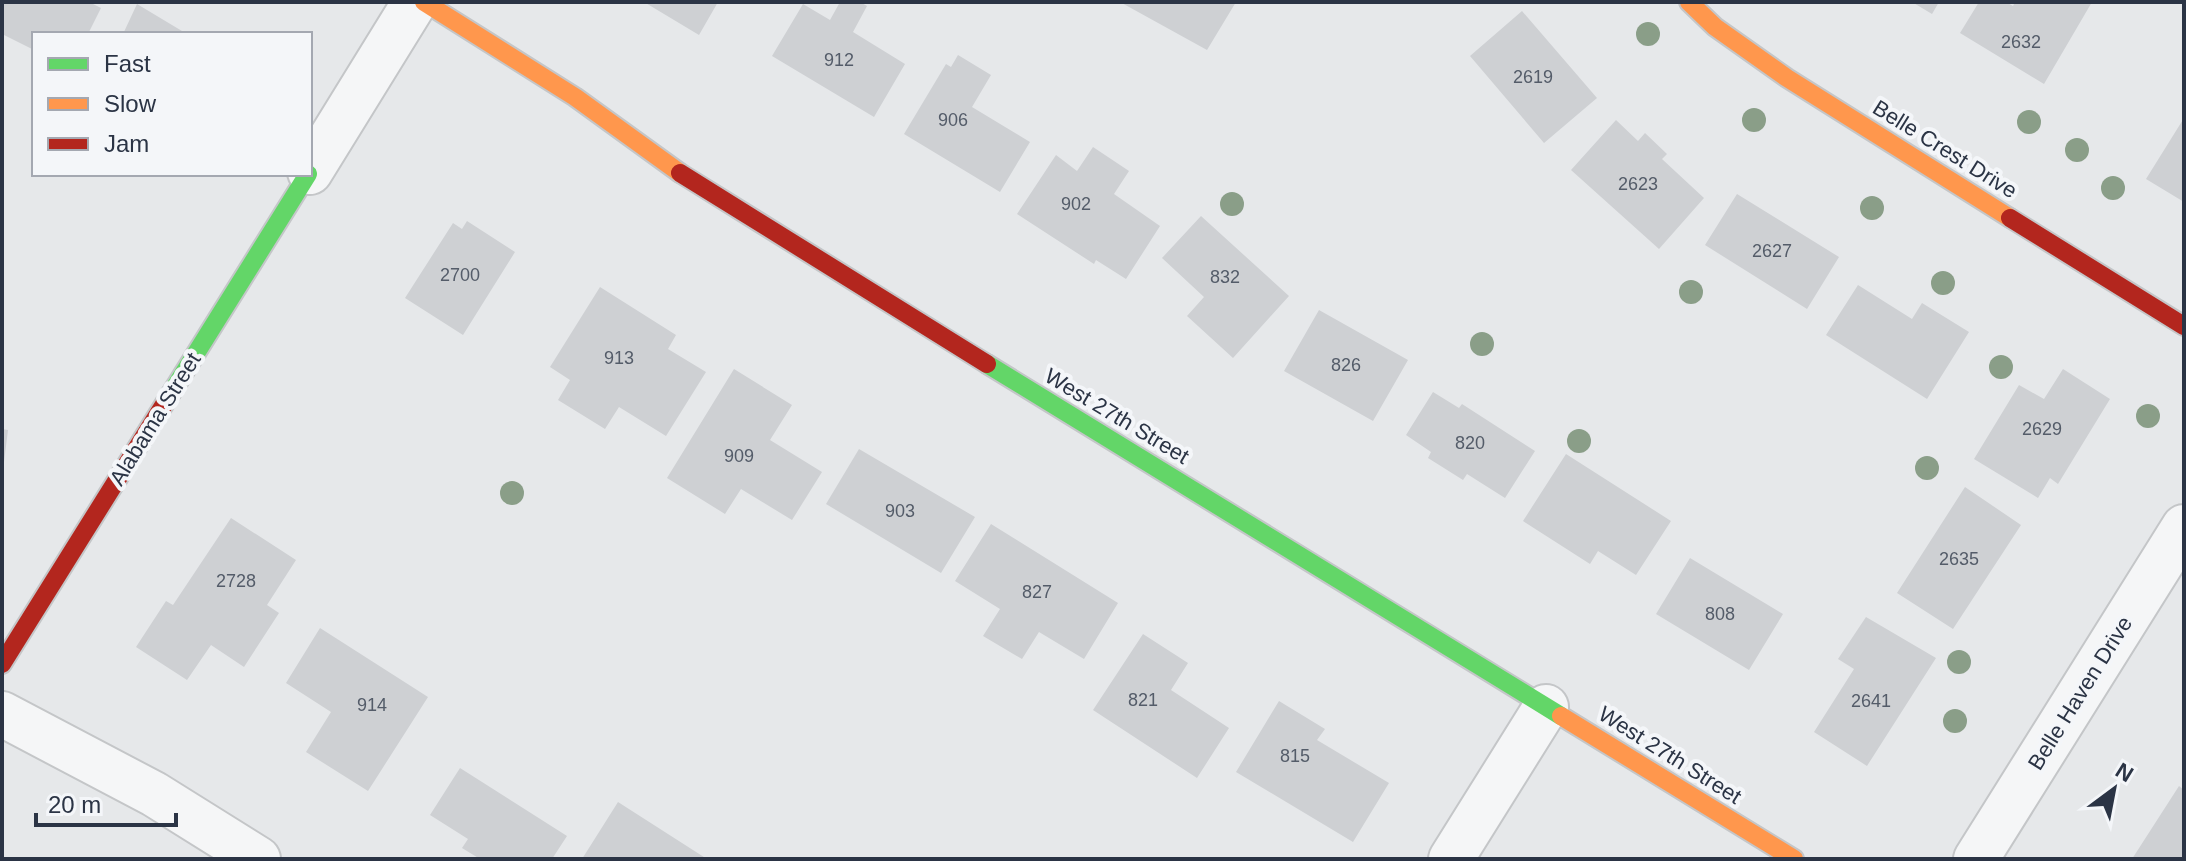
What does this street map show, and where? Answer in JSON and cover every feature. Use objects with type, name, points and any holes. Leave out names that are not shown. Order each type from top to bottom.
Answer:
[{"type":"street","name":"Alabama Street","points":[[312,168],[415,2]]},
{"type":"street","name":"West 27th Street","points":[[424,2],[575,97],[713,196],[1794,859]]},
{"type":"street","name":"Belle Crest Drive","points":[[1689,2],[1715,27],[1787,78],[2184,326]]},
{"type":"street","name":"Alabama Street","points":[[2,664],[307,176]]},
{"type":"street","name":"Belle Haven Drive","points":[[1976,859],[2184,527]]},
{"type":"street","points":[[1451,859],[1546,707]]},
{"type":"street","points":[[2,714],[154,794],[258,859]]},
{"type":"building","points":[[2,2],[89,2],[101,8],[89,32],[32,32],[32,49],[2,34]]},
{"type":"building","points":[[644,2],[718,2],[699,35]]},
{"type":"building","points":[[840,2],[860,2],[867,6],[853,32],[905,64],[874,117],[772,56],[803,4],[830,20]]},
{"type":"building","points":[[1120,2],[1236,2],[1207,50]]},
{"type":"building","points":[[1912,2],[1939,2],[1932,14]]},
{"type":"building","points":[[1979,2],[2006,2],[2013,6],[2015,2],[2092,2],[2044,84],[1960,33]]},
{"type":"building","points":[[137,4],[184,32],[124,32]]},
{"type":"building","points":[[1522,11],[1597,98],[1544,143],[1470,56]]},
{"type":"building","points":[[958,55],[991,75],[972,107],[1030,142],[1000,192],[904,134],[946,64],[951,67]]},
{"type":"building","points":[[2184,118],[2184,202],[2146,179]]},
{"type":"building","points":[[1616,120],[1638,141],[1645,133],[1667,154],[1662,159],[1704,198],[1659,249],[1571,170]]},
{"type":"building","points":[[1093,147],[1129,171],[1114,194],[1160,226],[1126,279],[1096,260],[1094,264],[1017,214],[1056,155],[1077,171]]},
{"type":"building","points":[[1737,194],[1839,257],[1807,309],[1705,245]]},
{"type":"building","points":[[1201,216],[1289,296],[1233,358],[1187,316],[1204,297],[1162,258]]},
{"type":"building","points":[[467,221],[515,252],[463,335],[405,298],[453,223],[462,229]]},
{"type":"building","points":[[1858,285],[1912,319],[1922,303],[1969,332],[1927,399],[1826,335]]},
{"type":"building","points":[[600,287],[676,335],[668,349],[706,372],[666,436],[619,407],[605,429],[558,400],[570,380],[550,367]]},
{"type":"building","points":[[1319,310],[1408,360],[1373,421],[1284,371]]},
{"type":"building","points":[[734,369],[792,405],[770,440],[822,472],[792,520],[741,489],[725,514],[667,478]]},
{"type":"building","points":[[2063,369],[2110,399],[2058,484],[2050,478],[2038,498],[1974,459],[2019,385],[2044,399]]},
{"type":"building","points":[[1433,392],[1459,408],[1462,404],[1535,451],[1505,498],[1467,474],[1463,480],[1428,458],[1431,452],[1406,435]]},
{"type":"building","points":[[2,429],[8,430],[4,462],[2,462]]},
{"type":"building","points":[[859,449],[975,517],[941,573],[826,504]]},
{"type":"building","points":[[1566,454],[1671,521],[1636,575],[1598,551],[1590,564],[1523,521]]},
{"type":"building","points":[[1965,487],[2021,525],[1953,629],[1897,593]]},
{"type":"building","points":[[231,518],[296,560],[267,605],[279,613],[244,667],[211,645],[187,680],[136,647],[166,601],[173,605]]},
{"type":"building","points":[[991,524],[1118,603],[1084,659],[1039,632],[1022,659],[983,636],[1000,609],[955,581]]},
{"type":"building","points":[[1690,558],[1783,614],[1749,670],[1656,614]]},
{"type":"building","points":[[1866,617],[1936,658],[1867,766],[1814,732],[1854,669],[1838,659]]},
{"type":"building","points":[[320,628],[428,697],[368,791],[306,752],[331,712],[286,683]]},
{"type":"building","points":[[1143,634],[1188,663],[1171,690],[1229,728],[1197,778],[1093,710]]},
{"type":"building","points":[[1279,701],[1325,729],[1317,740],[1389,783],[1353,842],[1236,772]]},
{"type":"building","points":[[460,768],[567,836],[552,859],[480,859],[462,848],[468,839],[430,815]]},
{"type":"building","points":[[2179,786],[2184,790],[2184,859],[2132,859]]},
{"type":"building","points":[[618,802],[707,859],[582,859]]},
{"type":"traffic: fast","points":[[170,395],[307,176]]},
{"type":"traffic: fast","points":[[987,364],[1561,716]]},
{"type":"traffic: slow","points":[[424,2],[575,97],[680,173]]},
{"type":"traffic: slow","points":[[1689,2],[1715,27],[1787,78],[2010,218]]},
{"type":"traffic: slow","points":[[1561,716],[1794,859]]},
{"type":"traffic: jam","points":[[680,173],[987,364]]},
{"type":"traffic: jam","points":[[2010,218],[2184,326]]},
{"type":"traffic: jam","points":[[2,664],[170,395]]}]
